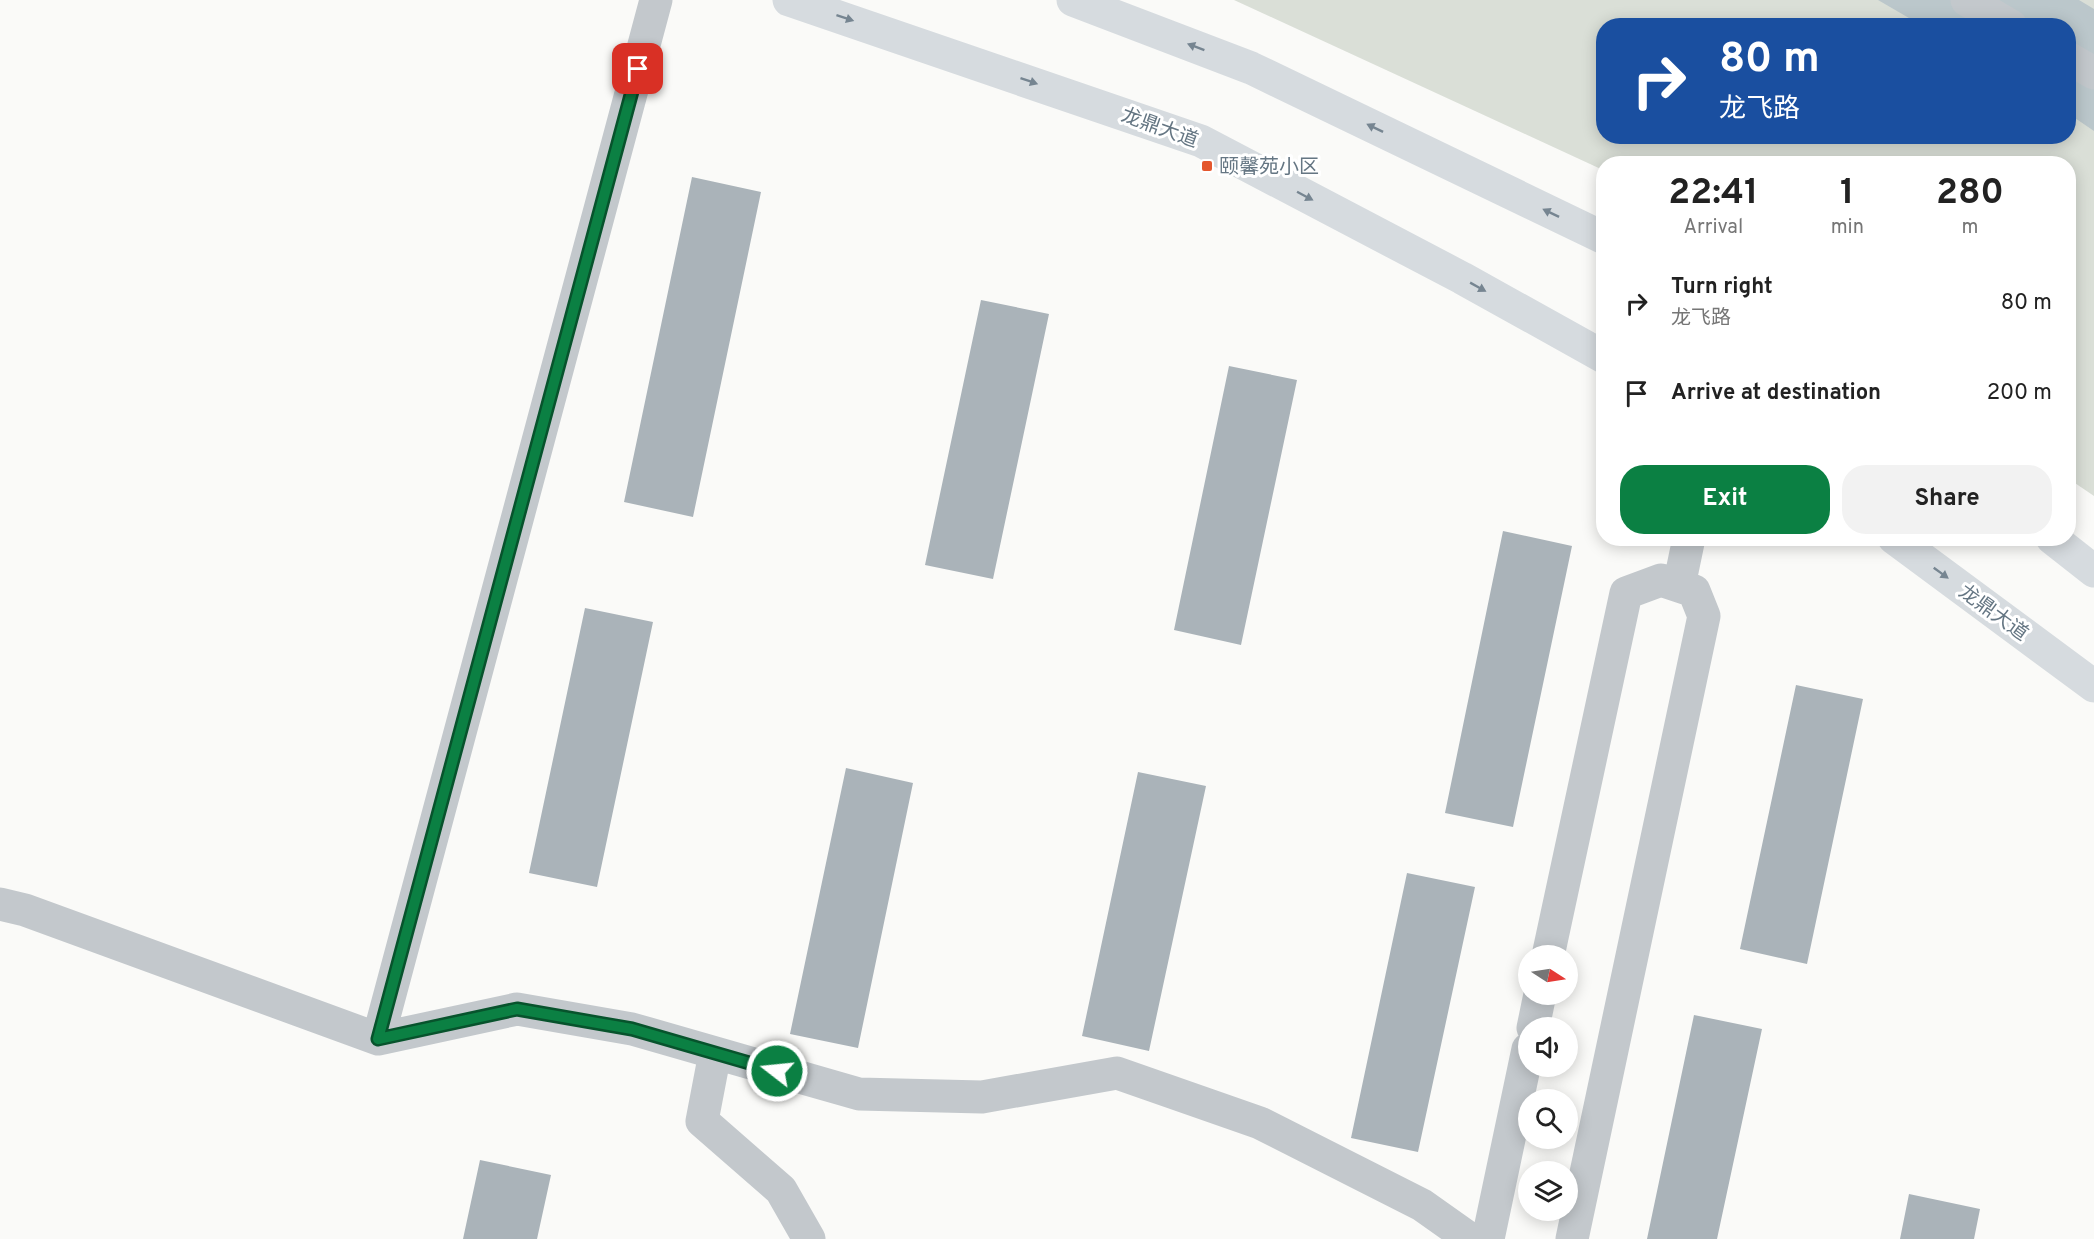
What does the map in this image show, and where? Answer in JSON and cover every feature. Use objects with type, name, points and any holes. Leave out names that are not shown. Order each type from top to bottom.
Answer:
[{"type":"main road","name":"龙鼎大道","points":[[789,0],[1201,141],[1596,353]]},
{"type":"main road","points":[[1072,0],[1251,68],[1596,234]]},
{"type":"main road","name":"龙鼎大道","points":[[1905,546],[2094,686]]},
{"type":"main road","points":[[2062,546],[2094,571]]},
{"type":"street","points":[[378,1039],[656,0]]},
{"type":"street","points":[[1967,0],[1998,18]]},
{"type":"street","points":[[2076,63],[2094,73]]},
{"type":"street","points":[[1678,586],[1687,546]]},
{"type":"street","points":[[1550,945],[1626,593],[1660,580],[1694,591],[1704,616],[1572,1239]]},
{"type":"street","points":[[0,904],[36,914],[378,1039],[517,1009],[632,1029],[859,1094],[981,1097],[1117,1073],[1260,1123],[1422,1205],[1470,1239]]},
{"type":"street","points":[[715,1053],[702,1121],[781,1190],[809,1239]]},
{"type":"street","points":[[1488,1239],[1522,1077]]},
{"type":"shaded area","points":[[1234,0],[2094,0],[2094,496],[2076,484],[2076,156],[1596,156],[1596,167]]},
{"type":"shaded area","points":[[1878,0],[2079,0],[2094,9],[2094,131],[2076,119],[2076,18],[1909,18]]},
{"type":"building","points":[[692,177],[761,192],[693,517],[624,502]]},
{"type":"building","points":[[981,300],[1049,314],[993,579],[925,565]]},
{"type":"building","points":[[1229,366],[1297,380],[1241,645],[1174,630]]},
{"type":"building","points":[[1503,531],[1572,546],[1513,827],[1445,813]]},
{"type":"building","points":[[585,608],[653,622],[597,887],[529,873]]},
{"type":"building","points":[[1796,685],[1863,699],[1807,964],[1740,949]]},
{"type":"building","points":[[846,768],[913,783],[858,1048],[790,1034]]},
{"type":"building","points":[[1138,772],[1206,786],[1149,1051],[1082,1036]]},
{"type":"building","points":[[1407,873],[1475,887],[1418,1152],[1351,1138]]},
{"type":"building","points":[[1694,1015],[1762,1029],[1717,1239],[1647,1239]]},
{"type":"building","points":[[480,1160],[551,1175],[537,1239],[463,1239]]},
{"type":"building","points":[[1909,1194],[1980,1209],[1974,1239],[1900,1239]]},
{"type":"place","name":"颐馨苑小区","points":[[1207,166]]},
{"type":"route","points":[[638,69],[378,1039],[517,1009],[632,1029],[777,1071]]}]
